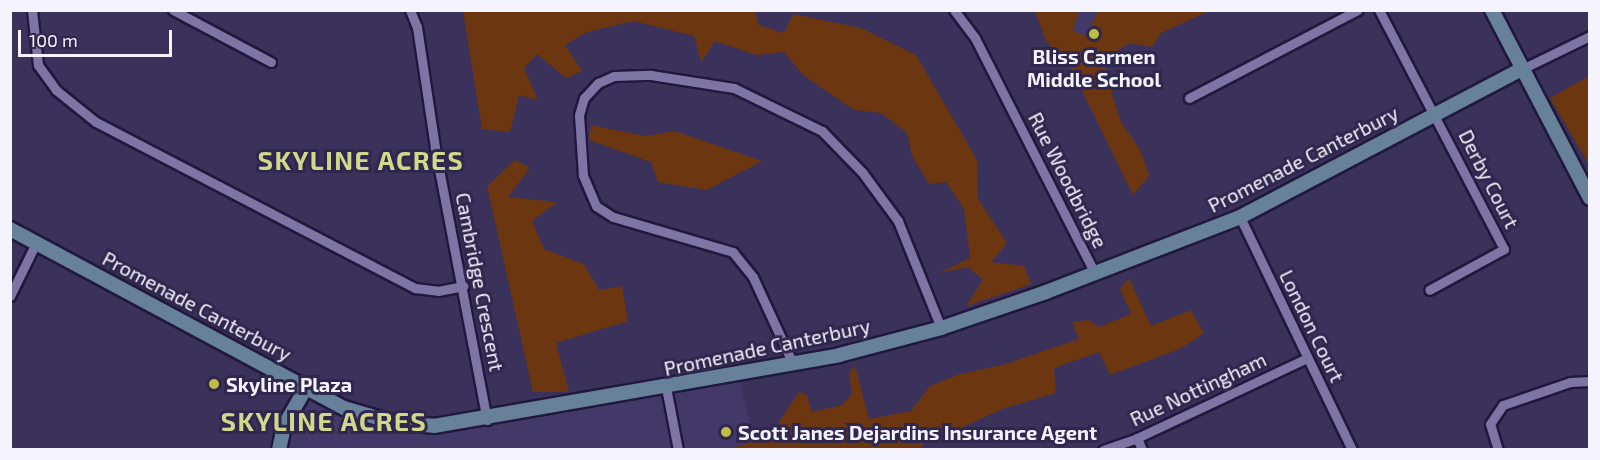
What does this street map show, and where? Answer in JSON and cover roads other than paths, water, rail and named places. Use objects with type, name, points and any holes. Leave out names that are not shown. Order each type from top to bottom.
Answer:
[{"type":"street","points":[[32,10],[39,65],[56,90],[96,122],[415,288],[438,291],[464,286]]},
{"type":"street","points":[[173,10],[271,62]]},
{"type":"street","name":"Cambridge Crescent","points":[[410,10],[417,27],[435,148],[464,286],[487,420]]},
{"type":"street","name":"Rue Woodbridge","points":[[954,10],[975,38],[1095,274]]},
{"type":"street","points":[[1189,98],[1357,10]]},
{"type":"street","points":[[1379,10],[1435,113]]},
{"type":"street","points":[[1492,10],[1590,198]]},
{"type":"street","points":[[1522,69],[1590,36]]},
{"type":"street","name":"Promenade Canterbury","points":[[10,230],[307,386],[344,408],[395,423],[434,426],[487,420],[794,363],[941,328],[1095,274],[1240,217],[1522,69]]},
{"type":"street","points":[[794,363],[753,277],[733,252],[613,217],[596,206],[583,175],[579,115],[584,98],[598,83],[614,76],[651,75],[734,88],[822,131],[862,172],[897,221],[941,328]]},
{"type":"street","name":"Derby Court","points":[[1429,290],[1504,249],[1435,113]]},
{"type":"street","name":"London Court","points":[[1240,217],[1352,450]]},
{"type":"street","points":[[10,296],[36,243]]},
{"type":"street","name":"Rue Nottingham","points":[[1104,450],[1137,438],[1307,358]]},
{"type":"street","points":[[1498,450],[1490,424],[1503,405],[1570,382],[1590,381]]},
{"type":"street","points":[[279,450],[285,426],[307,386]]},
{"type":"street","points":[[666,387],[678,450]]},
{"type":"street","points":[[1137,438],[1142,450]]},
{"type":"place","name":"Bliss Carmen Middle School","points":[[1094,34]]},
{"type":"place","name":"Skyline Plaza","points":[[214,384]]},
{"type":"place","name":"Scott Janes Dejardins Insurance Agent","points":[[726,432]]},
{"type":"district","name":"SKYLINE ACRES","points":[[361,160]]},
{"type":"district","name":"SKYLINE ACRES","points":[[324,421]]}]
